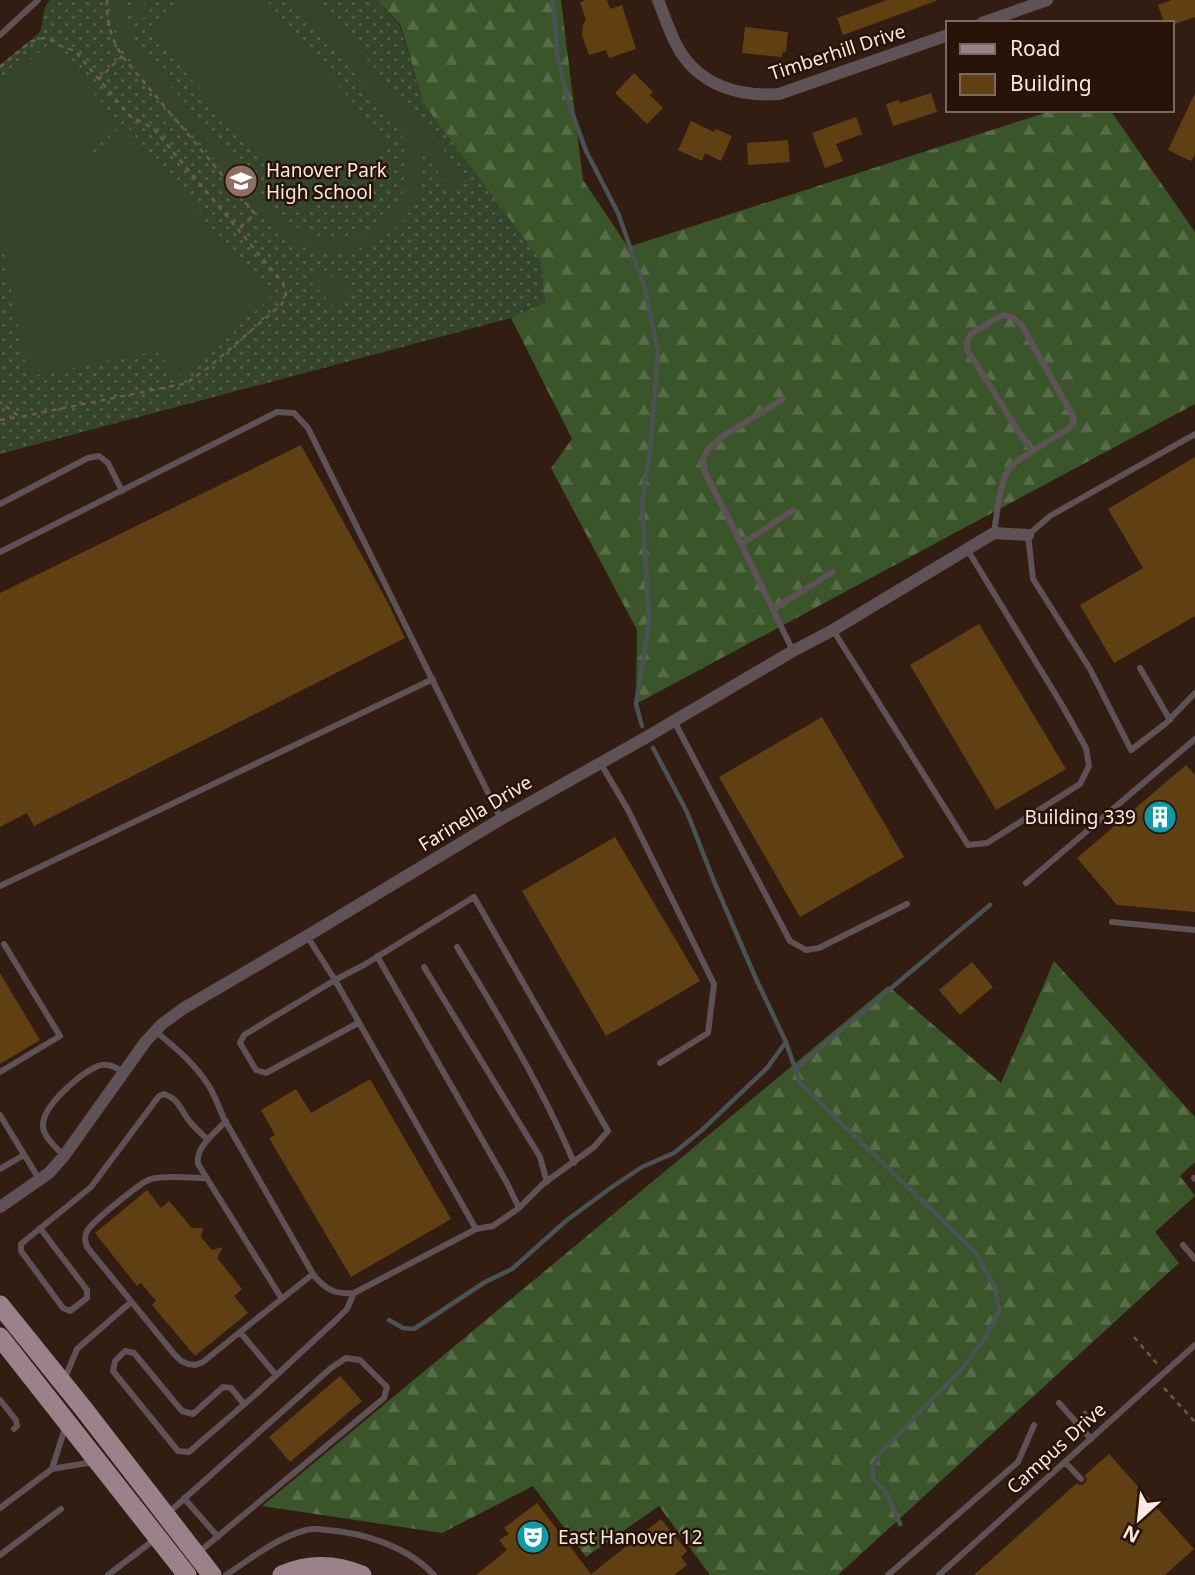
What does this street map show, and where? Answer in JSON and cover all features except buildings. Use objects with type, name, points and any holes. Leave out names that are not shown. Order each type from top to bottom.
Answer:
[{"type":"main road","points":[[0,1305],[212,1575]]},
{"type":"main road","points":[[0,1337],[158,1537],[177,1565]]},
{"type":"main road","points":[[282,1575],[313,1566],[330,1566],[362,1575]]},
{"type":"street","name":"Timberhill Drive","points":[[658,0],[678,49],[691,65],[723,88],[759,96],[779,94],[946,36]]},
{"type":"street","points":[[988,21],[1047,0]]},
{"type":"street","points":[[993,533],[1028,535]]},
{"type":"street","name":"Farinella Drive","points":[[0,1207],[49,1173],[146,1041],[184,1008],[501,819],[833,630],[993,533]]},
{"type":"lane","points":[[0,35],[38,0]]},
{"type":"lane","points":[[993,533],[999,498],[1011,465],[1032,452],[1069,428],[1074,422],[1073,415],[1021,324],[1012,317],[1002,315],[971,334],[967,349],[1032,452]]},
{"type":"lane","points":[[783,399],[723,436],[707,450],[703,461],[705,473],[793,651]]},
{"type":"lane","points":[[0,551],[277,412],[294,413],[308,428],[501,819]]},
{"type":"lane","points":[[1195,434],[1050,516],[1028,535],[1033,579],[1090,669],[1131,750],[1170,720],[1195,694]]},
{"type":"lane","points":[[0,504],[88,458],[99,456],[108,463],[122,491]]},
{"type":"lane","points":[[742,544],[793,510]]},
{"type":"lane","points":[[833,630],[968,845],[987,843],[1080,784],[1089,766],[1086,748],[1062,705],[967,549]]},
{"type":"lane","points":[[773,609],[833,572]]},
{"type":"lane","points":[[1140,668],[1170,720]]},
{"type":"lane","points":[[0,886],[433,679]]},
{"type":"lane","points":[[674,721],[790,941],[806,950],[819,948],[907,904]]},
{"type":"lane","points":[[1026,883],[1195,739]]},
{"type":"lane","points":[[601,762],[628,810],[714,984],[708,1032],[660,1063]]},
{"type":"lane","points":[[155,1031],[195,1066],[211,1089],[226,1121],[313,1274],[318,1282],[334,1293],[354,1293],[476,1230],[493,1226],[519,1208],[547,1181],[575,1163],[608,1131],[474,897],[244,1035],[240,1043],[256,1070],[266,1073],[358,1023]]},
{"type":"lane","points":[[1112,922],[1195,930]]},
{"type":"lane","points":[[307,936],[476,1230]]},
{"type":"lane","points":[[0,1072],[60,1036],[4,944]]},
{"type":"lane","points":[[457,947],[496,1011],[575,1163]]},
{"type":"lane","points":[[377,957],[519,1208]]},
{"type":"lane","points":[[424,967],[540,1157],[547,1181]]},
{"type":"lane","points":[[64,1156],[44,1133],[46,1113],[64,1089],[99,1065],[107,1065],[124,1072]]},
{"type":"lane","points":[[40,1228],[87,1290],[87,1298],[70,1311],[63,1308],[21,1251],[21,1244],[40,1228],[91,1187],[155,1101],[164,1094],[179,1104],[188,1121],[208,1140]]},
{"type":"lane","points":[[0,1115],[39,1179]]},
{"type":"lane","points":[[226,1121],[201,1149],[198,1164],[282,1299]]},
{"type":"lane","points":[[0,1169],[24,1154]]},
{"type":"lane","points":[[207,1178],[147,1180],[95,1221],[85,1236],[87,1247],[181,1361],[188,1364],[203,1362],[313,1274]]},
{"type":"lane","points":[[1183,1245],[1195,1259]]},
{"type":"lane","points":[[244,1404],[231,1388],[223,1387],[193,1414],[182,1411],[134,1353],[125,1351],[115,1361],[113,1371],[178,1451],[189,1452],[244,1404],[342,1314],[354,1293]]},
{"type":"lane","points":[[63,1384],[77,1349],[131,1303]]},
{"type":"lane","points":[[240,1332],[276,1375]]},
{"type":"lane","name":"Campus Drive","points":[[939,1575],[1195,1345]]},
{"type":"lane","points":[[165,1515],[331,1368],[345,1359],[360,1360],[387,1387],[384,1398],[196,1555]]},
{"type":"lane","points":[[0,1401],[18,1422],[14,1429]]},
{"type":"lane","points":[[1059,1403],[1091,1438]]},
{"type":"lane","points":[[52,1469],[64,1434],[65,1419]]},
{"type":"lane","points":[[888,1575],[1018,1462],[1034,1425]]},
{"type":"lane","points":[[1065,1462],[1081,1479]]},
{"type":"lane","points":[[0,1508],[52,1469],[87,1463],[102,1465]]},
{"type":"lane","points":[[184,1498],[218,1537]]},
{"type":"lane","points":[[0,1556],[61,1509]]},
{"type":"lane","points":[[226,1575],[278,1540],[309,1528],[342,1531],[384,1543],[409,1554],[434,1575]]},
{"type":"lane","points":[[108,1575],[158,1537]]},
{"type":"path","points":[[107,0],[111,34],[122,56],[254,214],[238,229]]},
{"type":"path","points":[[0,67],[30,42],[44,38],[75,51],[131,117],[153,128],[283,283],[286,295],[282,304],[187,383],[0,420]]},
{"type":"path","points":[[98,80],[122,56]]},
{"type":"path","points":[[0,402],[20,417]]},
{"type":"path","points":[[1134,1337],[1159,1366]]},
{"type":"path","points":[[1164,1387],[1195,1422]]},
{"type":"path","points":[[1084,1411],[1094,1423]]},
{"type":"green space","name":"Hanover Park High School","points":[[50,0],[378,0],[400,26],[423,103],[540,260],[545,302],[511,318],[0,454],[0,65],[39,33]]},
{"type":"green space","points":[[112,0],[126,0],[130,28],[144,54],[278,213],[305,232],[333,238],[360,234],[382,220],[399,200],[408,175],[406,147],[391,117],[292,0],[317,0],[466,176],[451,188],[423,154],[417,197],[409,213],[383,238],[351,251],[315,251],[298,245],[268,222],[133,63],[117,33]]},
{"type":"green space","points":[[141,0],[145,5],[155,0],[147,7],[151,12],[141,20],[131,9]]},
{"type":"green space","points":[[181,0],[266,0],[387,143],[305,213],[148,28]]},
{"type":"green space","points":[[378,0],[561,0],[583,180],[628,247],[1048,112],[1111,112],[1195,232],[1195,404],[636,704],[637,630],[551,468],[572,439],[511,318],[545,302],[540,260],[423,103],[401,26]]},
{"type":"green space","points":[[50,43],[121,125],[89,153],[97,154],[128,128],[271,298],[234,329],[234,335],[224,337],[178,376],[156,351],[28,377],[0,233],[0,86]]},
{"type":"green space","points":[[300,266],[306,270],[352,281],[346,296],[336,309],[304,274],[297,271]]},
{"type":"green space","points":[[1054,961],[1195,1117],[1195,1162],[1180,1176],[1195,1196],[1155,1232],[1179,1263],[838,1575],[710,1575],[659,1506],[586,1557],[533,1486],[442,1533],[262,1506],[888,986],[1001,1083]]},
{"type":"waterway","points":[[553,0],[557,53],[567,98],[586,151],[618,213],[645,289],[658,351],[651,440],[642,503],[649,622],[636,704],[642,726]]},
{"type":"waterway","points":[[653,748],[687,812],[756,979],[786,1042],[800,1083],[975,1252],[995,1287],[999,1311],[986,1337],[959,1372],[881,1452],[873,1466],[873,1479],[887,1494],[900,1524]]},
{"type":"waterway","points":[[795,1069],[990,905]]},
{"type":"waterway","points":[[389,1320],[403,1328],[414,1329],[485,1282],[512,1269],[567,1220],[612,1187],[642,1167],[674,1153],[702,1130],[767,1068],[786,1042]]},
{"type":"place","name":"Hanover Park High School","points":[[241,181]]},
{"type":"place","name":"Building 339","points":[[1160,817]]},
{"type":"place","name":"East Hanover 12","points":[[533,1537]]}]
